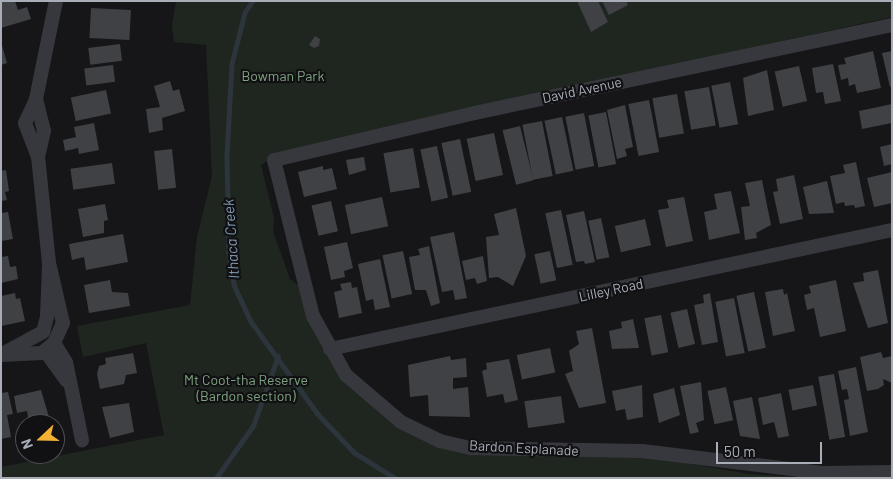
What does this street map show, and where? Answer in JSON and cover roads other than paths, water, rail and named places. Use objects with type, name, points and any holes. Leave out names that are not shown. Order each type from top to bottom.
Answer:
[{"type":"street","points":[[1,355],[27,356],[50,347],[63,323],[49,263],[38,157],[25,123],[36,99],[56,1]]},
{"type":"street","name":"David Avenue","points":[[274,160],[475,113],[892,25]]},
{"type":"street","name":"Bardon Esplanade","points":[[274,160],[306,291],[330,349],[346,375],[376,404],[440,440],[463,446],[540,452],[642,451],[822,473],[892,472]]},
{"type":"street","name":"Lilley Road","points":[[330,349],[892,230]]},
{"type":"street","points":[[1,355],[36,338],[46,325],[49,263]]},
{"type":"street","points":[[50,347],[64,356],[82,440]]},
{"type":"waterway","name":"Ithaca Creek","points":[[253,1],[245,13],[232,64],[227,157],[229,252],[234,285],[250,320],[317,413],[355,453],[395,478]]},
{"type":"waterway","points":[[216,478],[253,426],[278,356]]},
{"type":"park label","name":"Bowman Park","points":[[283,76]]},
{"type":"park label","name":"Mt Coot-tha Reserve (Bardon section)","points":[[246,388]]}]
